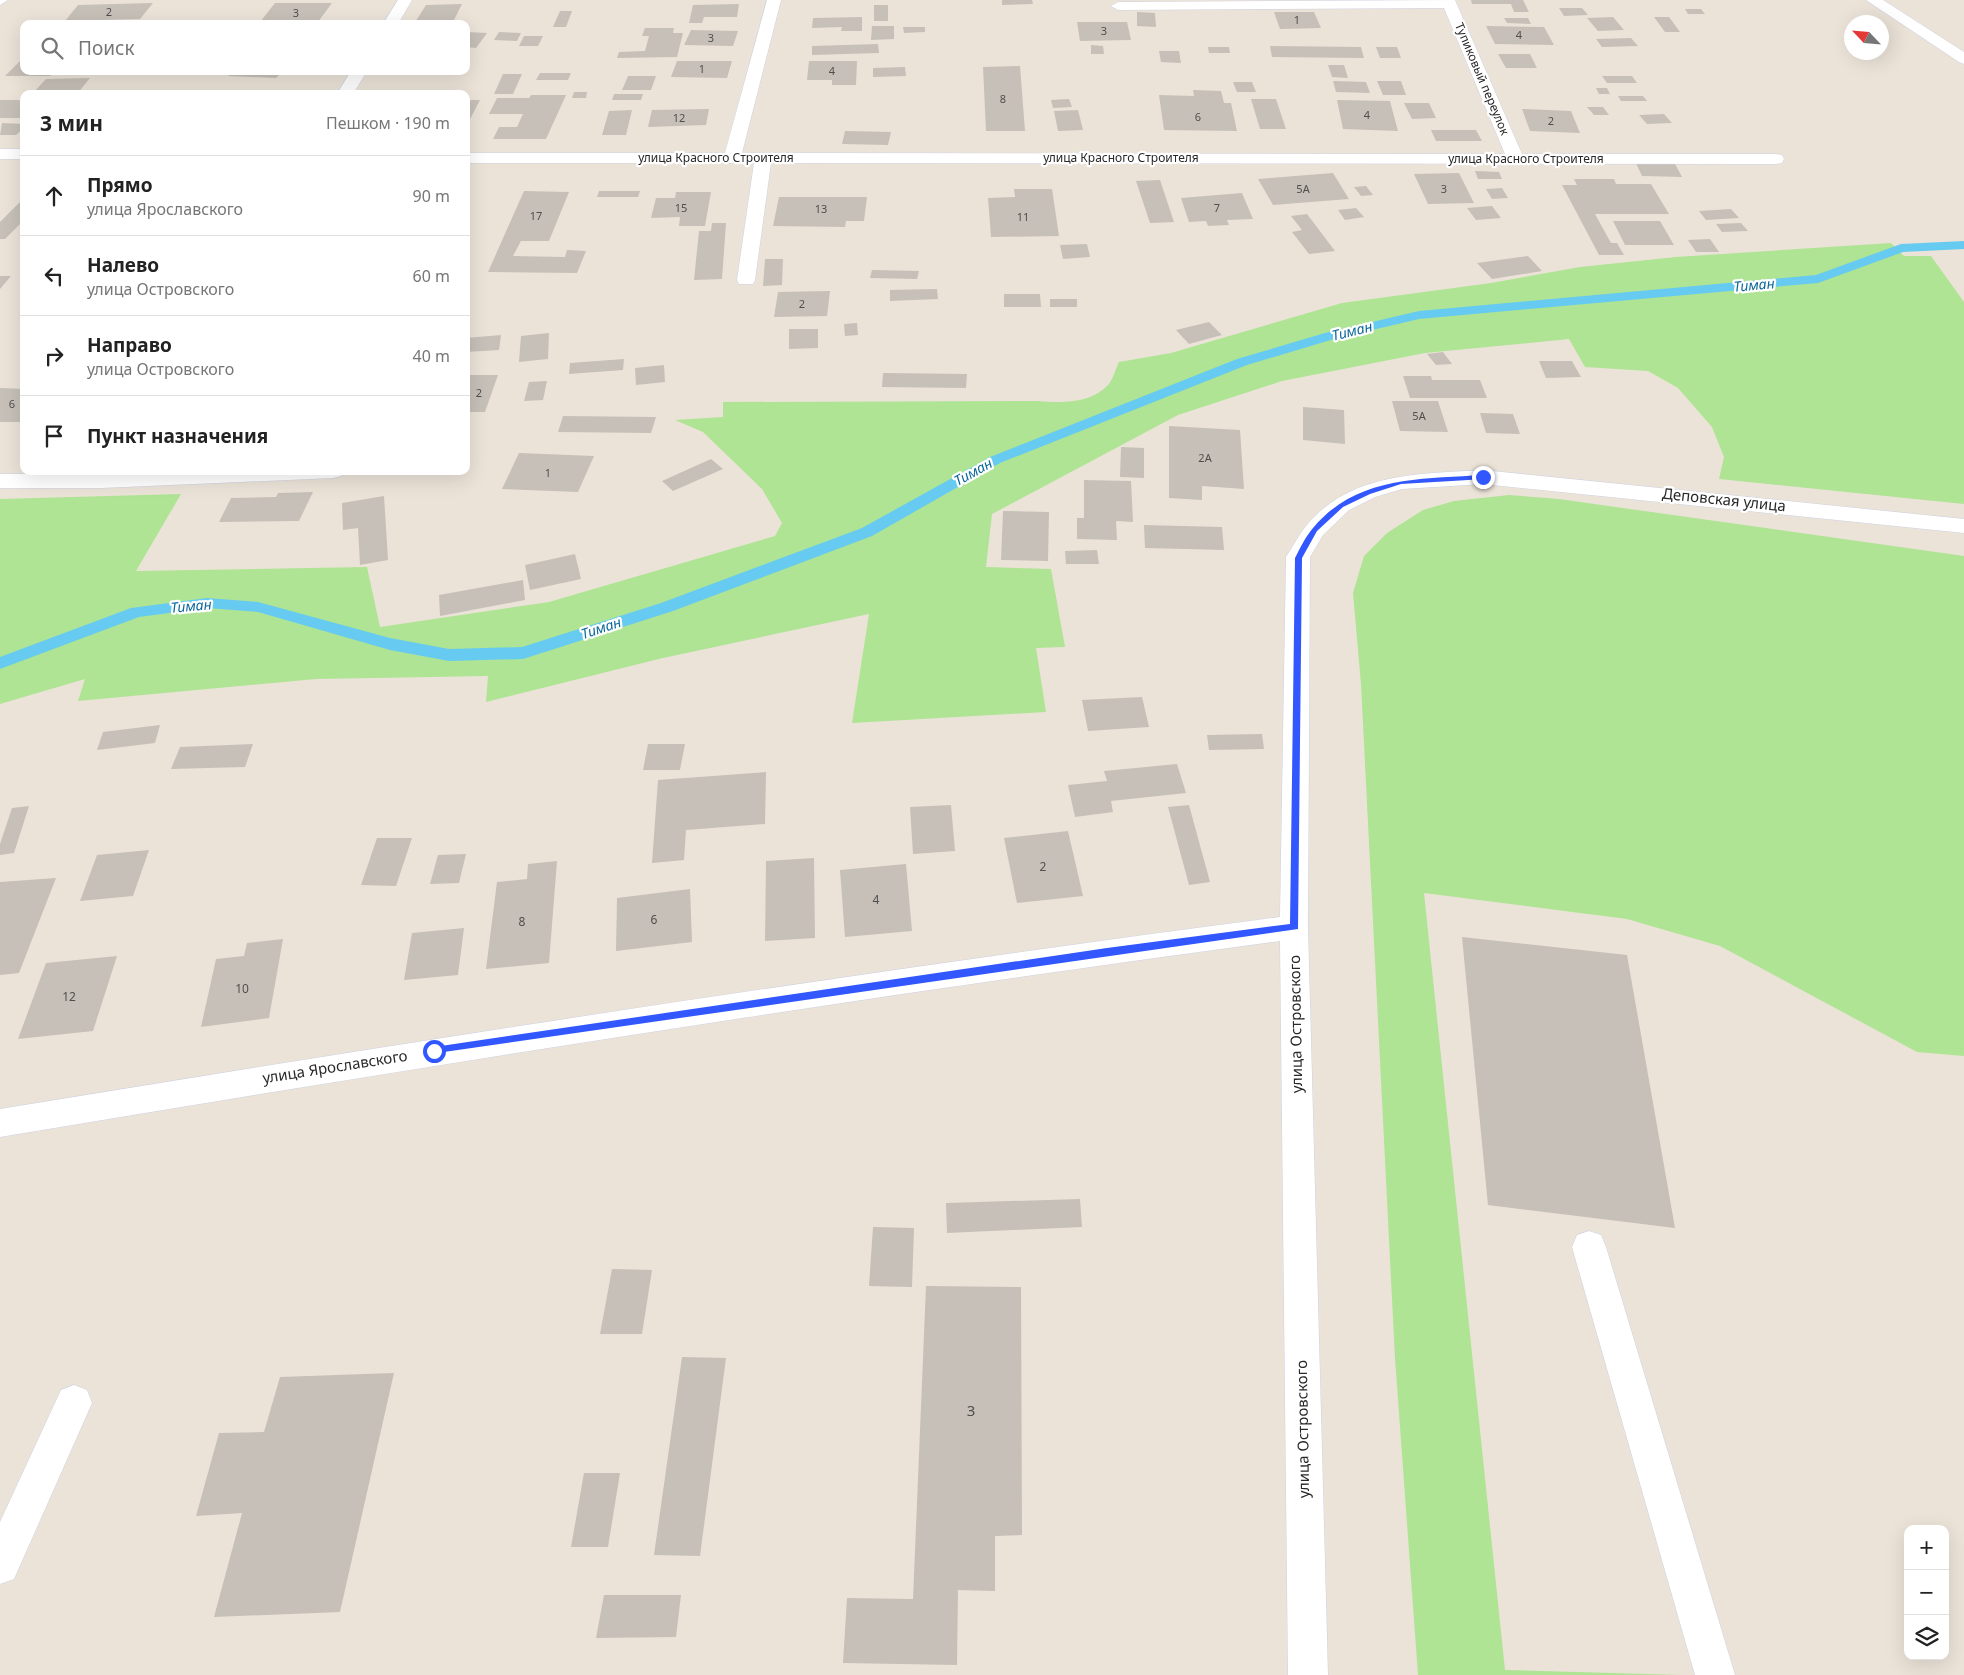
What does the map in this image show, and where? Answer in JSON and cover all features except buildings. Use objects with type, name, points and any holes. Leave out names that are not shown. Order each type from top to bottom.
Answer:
[{"type":"street","points":[[392,20],[405,0]]},
{"type":"street","points":[[732,158],[774,0]]},
{"type":"street","points":[[1872,0],[1964,59]]},
{"type":"street","points":[[1118,6],[1449,2]]},
{"type":"street","name":"Тупиковый переулок","points":[[1449,2],[1516,159]]},
{"type":"street","points":[[347,90],[357,75]]},
{"type":"street","points":[[0,154],[20,154]]},
{"type":"street","name":"улица Красного Строителя","points":[[470,158],[1776,159]]},
{"type":"street","points":[[746,280],[764,158]]},
{"type":"street","points":[[0,481],[150,475]]},
{"type":"street","name":"Деповская улица","points":[[1483,477],[1698,497],[1964,526]]},
{"type":"street","name":"улица Островского","points":[[1308,1675],[1294,927],[1298,558],[1315,530],[1340,505],[1367,492],[1401,482],[1483,477]]},
{"type":"street","name":"улица Ярославского","points":[[0,1123],[443,1050],[1107,951],[1294,927]]},
{"type":"street","points":[[1589,1247],[1714,1675]]},
{"type":"street","points":[[0,1565],[74,1402]]},
{"type":"green space","points":[[1891,243],[1904,256],[1931,256],[1964,302],[1964,504],[1719,479],[1724,457],[1712,427],[1678,388],[1648,371],[1585,367],[1569,339],[1425,353],[1282,381],[1178,415],[992,514],[986,567],[1051,569],[1065,647],[1036,648],[1046,712],[852,723],[869,614],[663,658],[486,702],[488,676],[316,679],[78,701],[85,679],[0,704],[0,499],[181,494],[136,571],[367,567],[380,627],[549,602],[775,536],[782,523],[762,489],[703,432],[675,420],[723,417],[723,402],[1075,401],[1085,399],[1102,391],[1109,384],[1119,362],[1171,353],[1342,303],[1491,283],[1580,267],[1676,257]]},
{"type":"green space","points":[[1509,495],[1559,499],[1964,556],[1964,1056],[1917,1052],[1720,946],[1627,919],[1424,893],[1505,1670],[1681,1675],[1418,1675],[1395,1358],[1361,684],[1353,593],[1364,556],[1387,533],[1423,510],[1454,501]]},
{"type":"waterway","name":"Тиман","points":[[0,663],[137,612],[207,603],[258,607],[390,644],[449,655],[523,653],[667,607],[867,532],[995,460],[1242,362],[1330,336],[1419,315],[1818,279],[1901,248],[1964,245]]},
{"type":"route","points":[[434,1051],[1107,951],[1294,927],[1298,558],[1315,530],[1340,505],[1367,492],[1401,482],[1483,477]]}]
